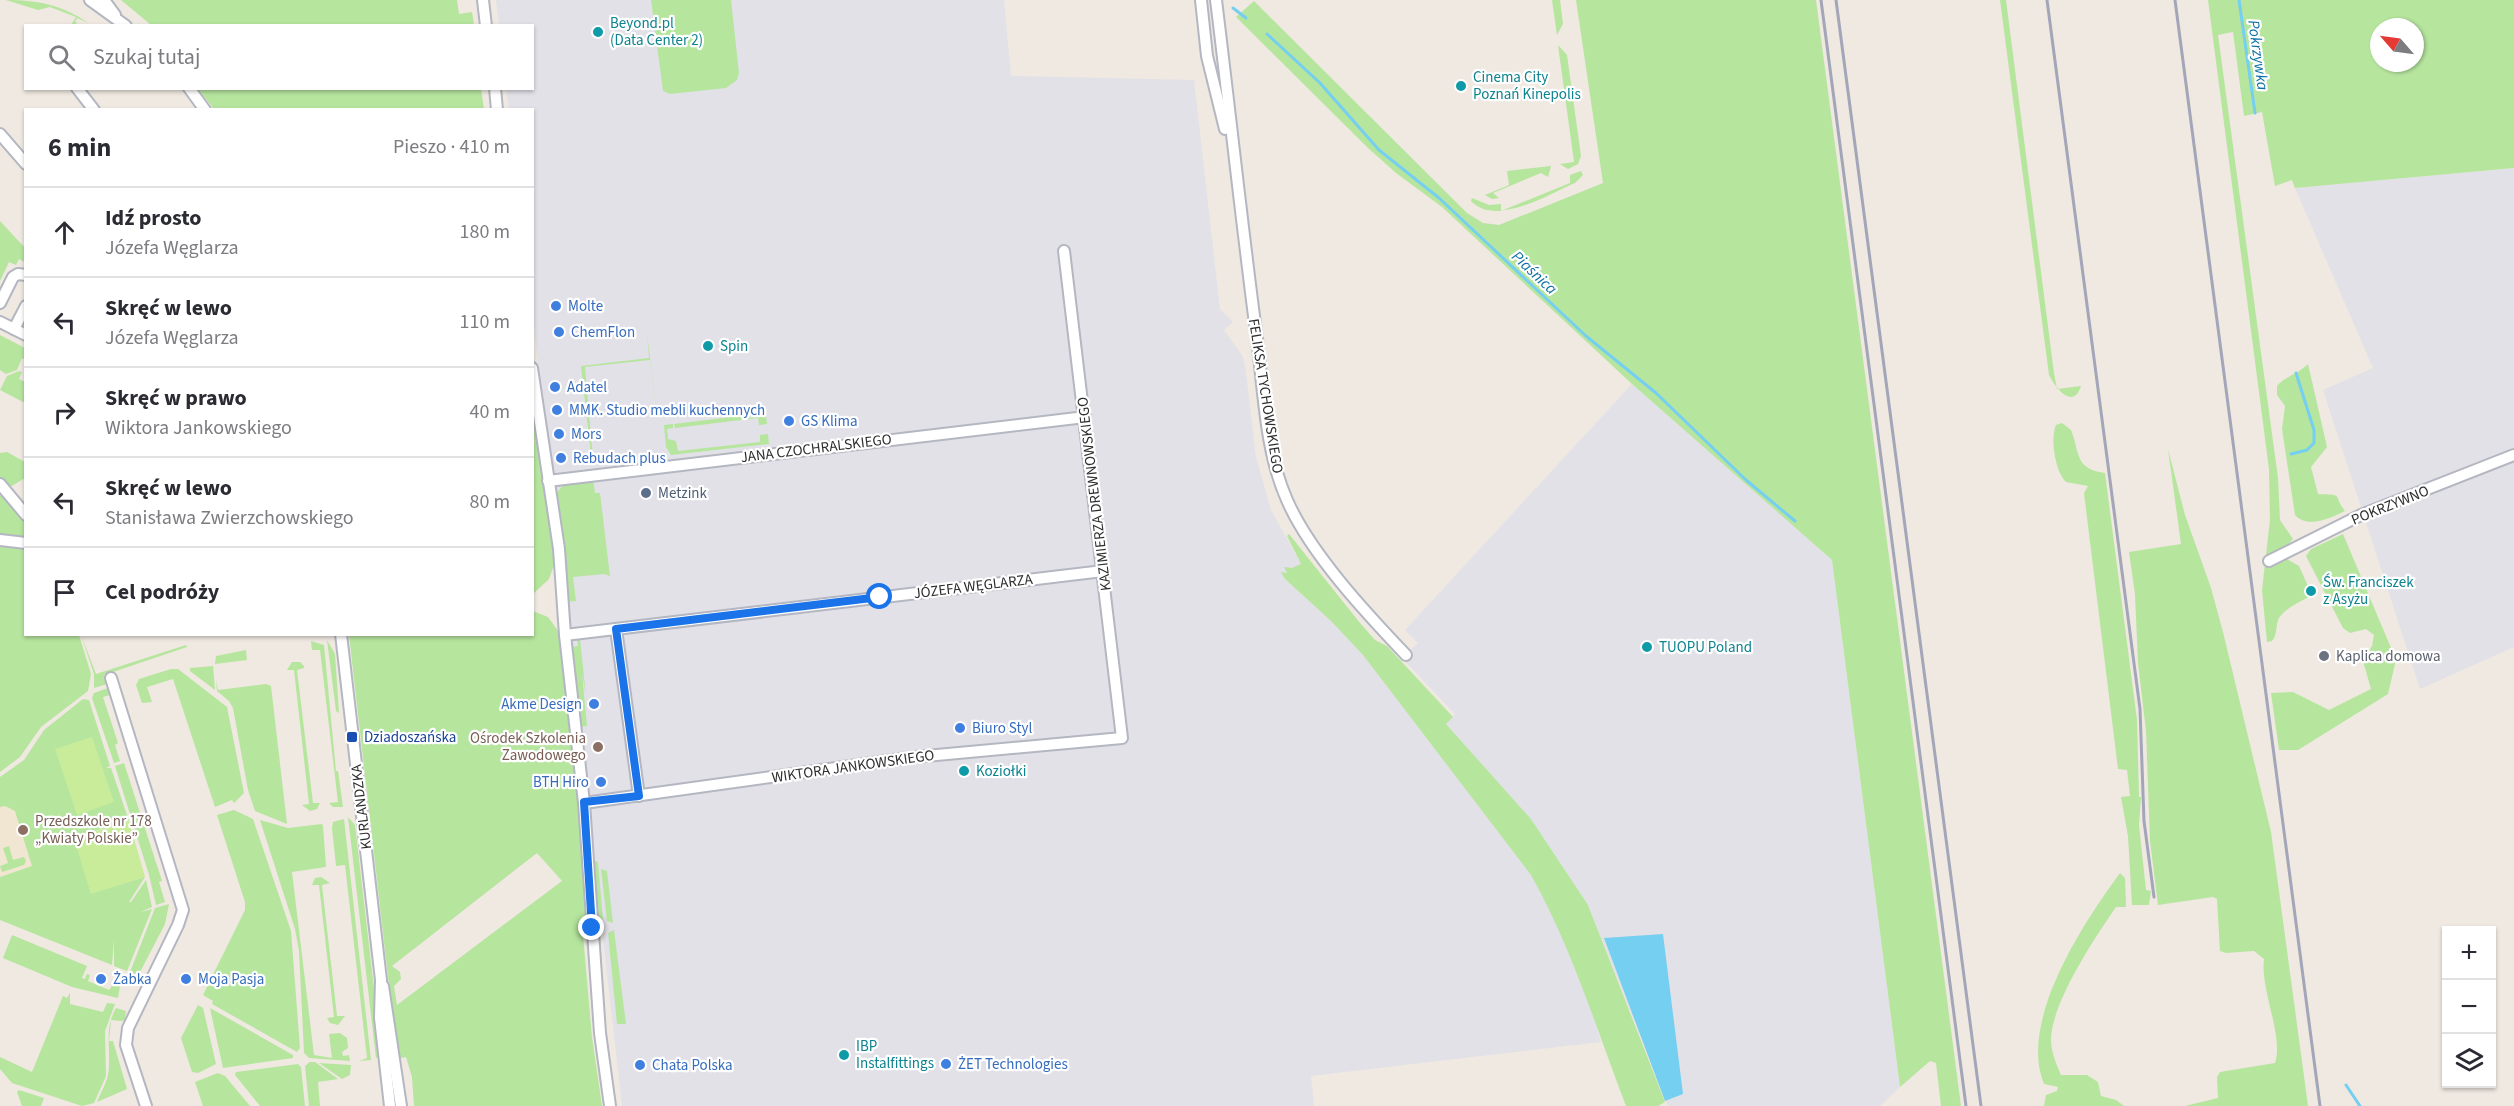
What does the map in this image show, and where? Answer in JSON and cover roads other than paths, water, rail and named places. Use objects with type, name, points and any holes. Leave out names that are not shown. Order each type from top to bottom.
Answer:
[{"type":"street","points":[[90,0],[123,23]]},
{"type":"street","points":[[104,0],[123,23]]},
{"type":"street","points":[[483,0],[486,24]]},
{"type":"street","name":"FELIKSA TYCHOWSKIEGO","points":[[1201,0],[1207,56],[1234,167]]},
{"type":"street","name":"FELIKSA TYCHOWSKIEGO","points":[[1216,0],[1234,167],[1267,417],[1279,479],[1287,502],[1314,547],[1406,655]]},
{"type":"street","points":[[1205,34],[1220,30]]},
{"type":"street","points":[[78,90],[92,108]]},
{"type":"street","points":[[190,90],[204,108]]},
{"type":"street","points":[[495,90],[498,108]]},
{"type":"street","points":[[0,135],[24,162]]},
{"type":"street","name":"KAZIMIERZA DREWNOWSKIEGO","points":[[1064,251],[1104,571],[1122,738]]},
{"type":"street","points":[[0,303],[13,277],[18,274],[24,275]]},
{"type":"street","points":[[14,329],[24,310]]},
{"type":"street","points":[[0,322],[24,333]]},
{"type":"street","points":[[534,382],[559,549],[565,635],[584,802],[600,1033],[610,1106]]},
{"type":"street","name":"JANA CZOCHRALSKIEGO","points":[[548,481],[1085,417]]},
{"type":"street","name":"POKRZYWNO","points":[[2269,561],[2361,515],[2402,498],[2446,484],[2514,455]]},
{"type":"street","points":[[0,484],[24,513]]},
{"type":"street","points":[[0,540],[24,543]]},
{"type":"street","name":"JÓZEFA WĘGLARZA","points":[[565,635],[1104,571]]},
{"type":"street","points":[[616,629],[639,796]]},
{"type":"street","name":"KURLANDZKA","points":[[341,636],[381,980],[380,1018],[390,1106]]},
{"type":"street","points":[[111,678],[183,910],[178,925],[128,1028],[126,1045],[146,1106]]},
{"type":"street","name":"WIKTORA JANKOWSKIEGO","points":[[584,802],[915,757],[1122,738]]},
{"type":"street","name":"KURLANDZKA","points":[[381,980],[388,1005],[401,1106]]},
{"type":"water","points":[[1663,934],[1683,1094],[1665,1101],[1604,938]]},
{"type":"waterway","name":"Pokrzywka","points":[[2239,0],[2255,113]]},
{"type":"waterway","name":"Piaśnica","points":[[1233,8],[1246,18]]},
{"type":"waterway","name":"Piaśnica","points":[[1267,34],[1320,83],[1379,150],[1439,198],[1586,336],[1656,393],[1746,480],[1795,521]]},
{"type":"waterway","name":"Pokrzywka","points":[[2291,454],[2307,450],[2314,443],[2314,430],[2296,373]]},
{"type":"waterway","points":[[2346,1085],[2360,1106]]},
{"type":"railway","points":[[1821,0],[1966,1106]]},
{"type":"railway","points":[[1836,0],[1981,1106]]},
{"type":"railway","points":[[2047,0],[2140,709],[2144,821],[2154,897]]},
{"type":"railway","points":[[2175,0],[2320,1106]]},
{"type":"place","name":"Beyond.pl (Data Center 2)","points":[[598,32]]},
{"type":"place","name":"Cinema City Poznań Kinepolis","points":[[1461,86]]},
{"type":"place","name":"Molte","points":[[556,306]]},
{"type":"place","name":"ChemFlon","points":[[559,332]]},
{"type":"place","name":"Spin","points":[[708,346]]},
{"type":"place","name":"Adatel","points":[[555,387]]},
{"type":"place","name":"MMK. Studio mebli kuchennych","points":[[557,410]]},
{"type":"place","name":"GS Klima","points":[[789,421]]},
{"type":"place","name":"Mors","points":[[559,434]]},
{"type":"place","name":"Rebudach plus","points":[[561,458]]},
{"type":"place","name":"Metzink","points":[[646,493]]},
{"type":"place","name":"Św. Franciszek z Asyżu","points":[[2311,591]]},
{"type":"place","name":"TUOPU Poland","points":[[1647,647]]},
{"type":"place","name":"Kaplica domowa","points":[[2324,656]]},
{"type":"place","name":"Akme Design","points":[[594,704]]},
{"type":"place","name":"Biuro Styl","points":[[960,728]]},
{"type":"place","name":"Dziadoszańska","points":[[352,737]]},
{"type":"place","name":"Ośrodek Szkolenia Zawodowego","points":[[598,747]]},
{"type":"place","name":"Koziołki","points":[[964,771]]},
{"type":"place","name":"BTH Hiro","points":[[601,782]]},
{"type":"place","name":"Przedszkole nr 178 „Kwiaty Polskie”","points":[[23,830]]},
{"type":"place","name":"Żabka","points":[[101,979]]},
{"type":"place","name":"Moja Pasja","points":[[186,979]]},
{"type":"place","name":"IBP Instalfittings","points":[[844,1055]]},
{"type":"place","name":"ŻET Technologies","points":[[946,1064]]},
{"type":"place","name":"Chata Polska","points":[[640,1065]]}]
